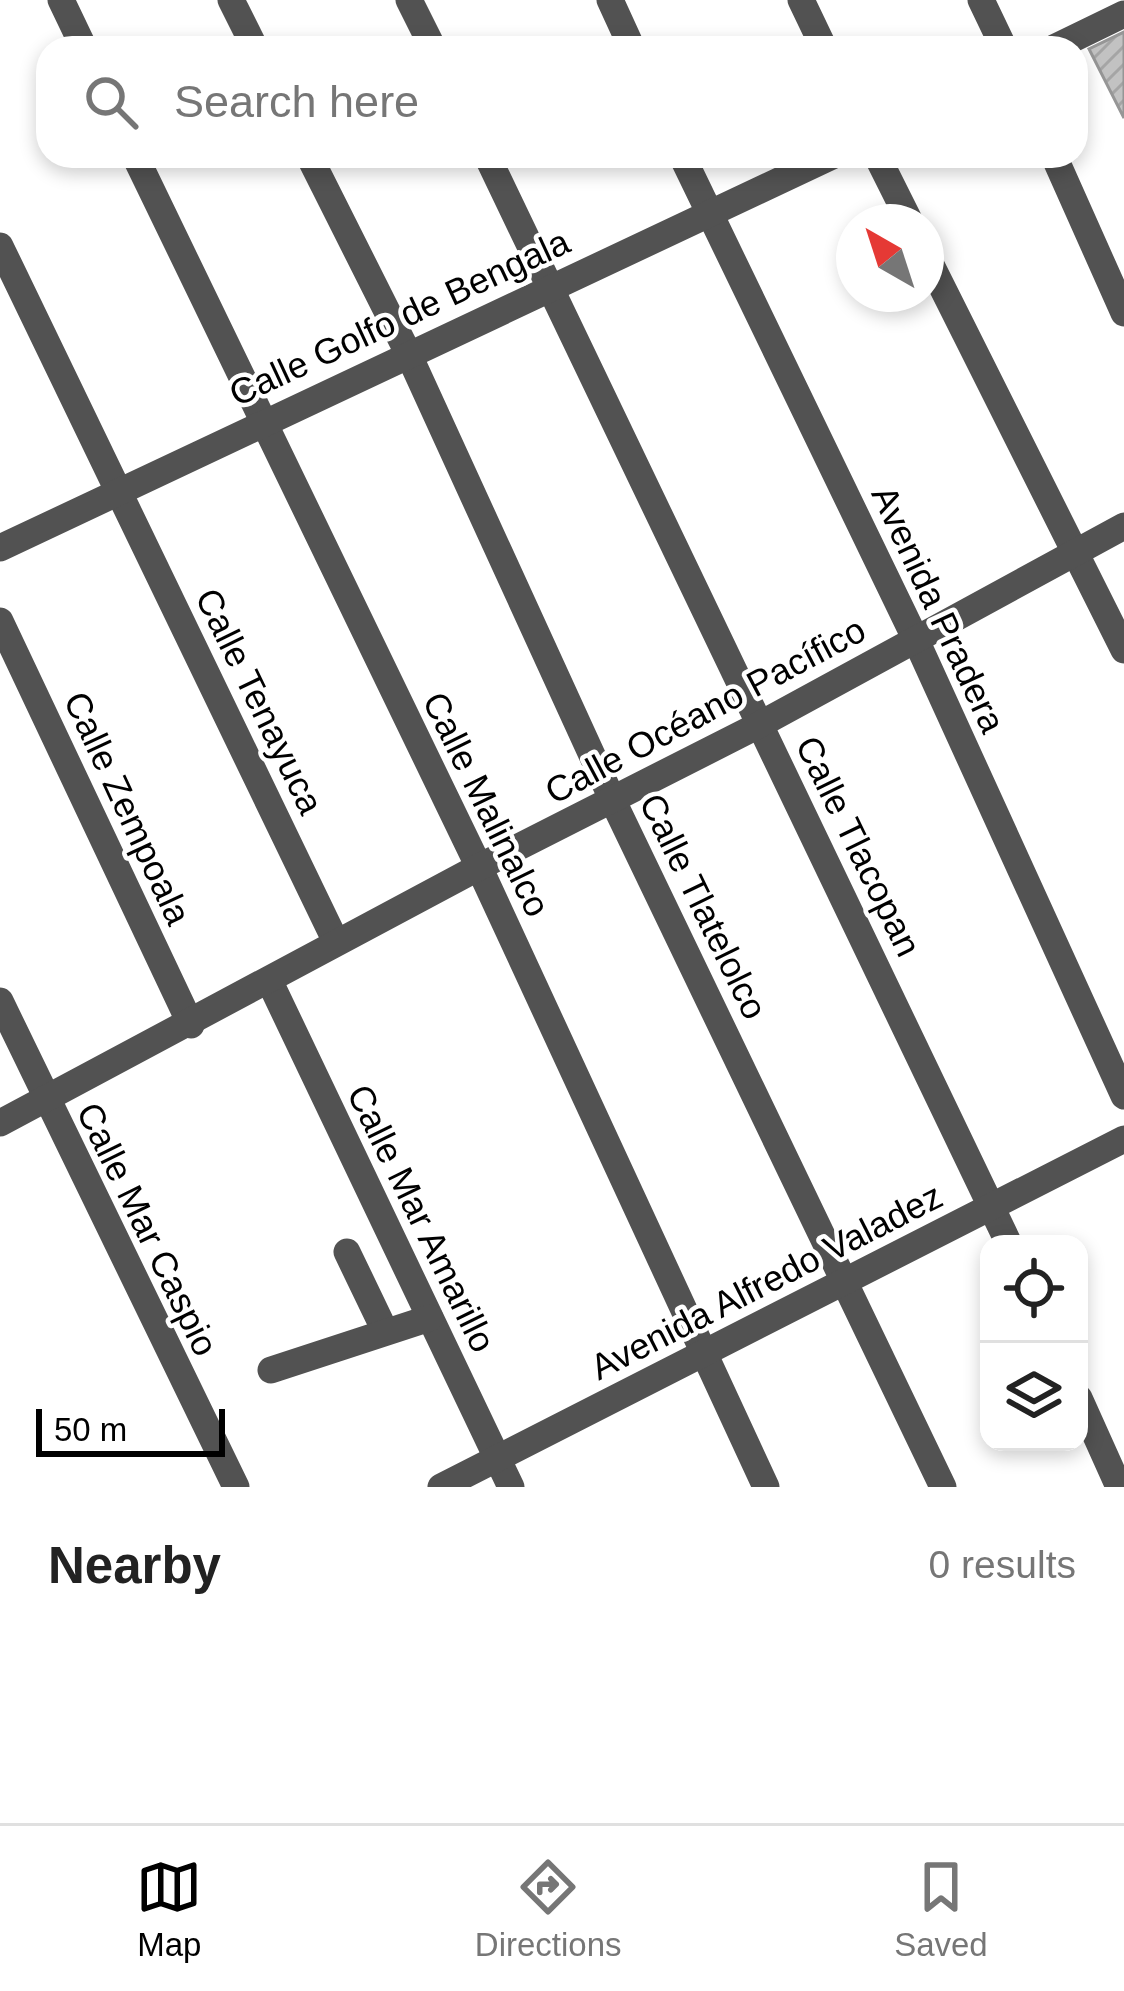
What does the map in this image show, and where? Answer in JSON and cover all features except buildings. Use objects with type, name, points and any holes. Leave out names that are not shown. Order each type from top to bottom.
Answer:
[{"type":"street","points":[[61,0],[78,36]]},
{"type":"street","points":[[231,0],[249,36]]},
{"type":"street","points":[[409,0],[427,36]]},
{"type":"street","points":[[610,0],[626,36]]},
{"type":"street","points":[[801,0],[818,36]]},
{"type":"street","points":[[981,0],[998,36]]},
{"type":"street","points":[[1079,36],[1124,14]]},
{"type":"street","name":"Calle Malinalco","points":[[141,168],[478,867],[766,1487]]},
{"type":"street","name":"Calle Tlatelolco","points":[[315,168],[408,353],[613,801],[943,1487]]},
{"type":"street","name":"Calle Tlacopan","points":[[493,168],[1006,1235]]},
{"type":"street","name":"Avenida Pradera","points":[[688,168],[916,640],[1124,1096]]},
{"type":"street","name":"Calle Golfo de Bengala","points":[[0,548],[805,168]]},
{"type":"street","points":[[883,168],[901,204]]},
{"type":"street","points":[[1059,168],[1124,313]]},
{"type":"street","name":"Calle Tenayuca","points":[[0,246],[336,942]]},
{"type":"street","points":[[944,291],[1124,650]]},
{"type":"street","name":"Calle Océano Pacífico","points":[[0,1123],[478,867],[761,724],[1124,526]]},
{"type":"street","name":"Calle Zempoala","points":[[0,621],[190,1025]]},
{"type":"street","name":"Calle Mar Amarillo","points":[[269,980],[511,1487]]},
{"type":"street","name":"Calle Mar Caspio","points":[[0,1001],[44,1101],[236,1487]]},
{"type":"street","name":"Avenida Alfredo Valadez","points":[[441,1487],[1124,1139]]},
{"type":"street","points":[[347,1252],[385,1330]]},
{"type":"street","points":[[271,1370],[430,1318]]},
{"type":"street","points":[[1088,1418],[1119,1487]]}]
